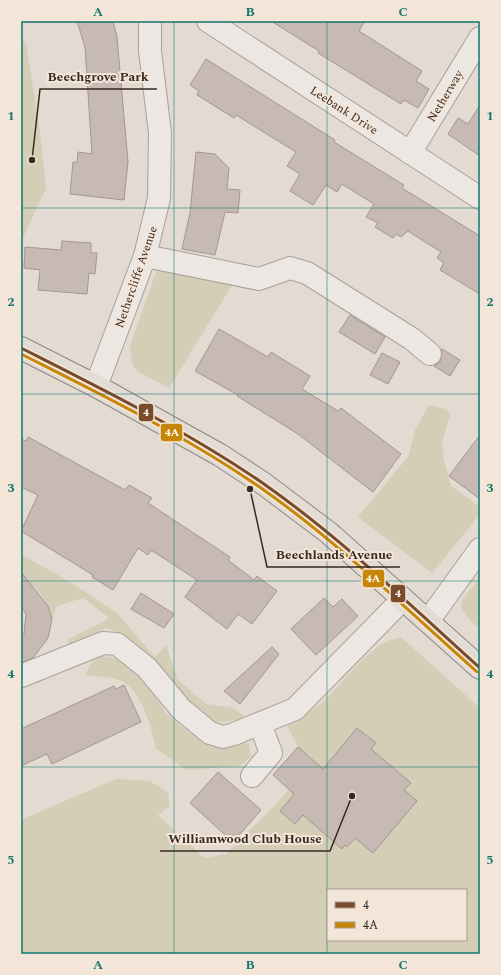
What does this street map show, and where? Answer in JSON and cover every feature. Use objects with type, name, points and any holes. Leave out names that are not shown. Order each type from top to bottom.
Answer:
[{"type":"main road","points":[[21,348],[96,386],[220,455],[264,484],[318,523],[480,668]]},
{"type":"street","name":"Nethercliffe Avenue","points":[[96,386],[145,256],[154,223],[159,184],[160,133],[150,51],[150,21]]},
{"type":"street","name":"Leebank Drive","points":[[208,21],[480,198]]},
{"type":"street","name":"Netherway","points":[[410,153],[480,38]]},
{"type":"street","points":[[145,256],[259,279],[290,268],[307,273],[412,339],[430,354]]},
{"type":"street","points":[[428,621],[480,549]]},
{"type":"street","points":[[21,676],[103,643],[117,644],[147,668],[181,709],[210,733],[223,737],[296,709],[403,599]]},
{"type":"street","points":[[252,776],[271,753],[260,724]]},
{"type":"shaded area","points":[[21,40],[26,43],[40,132],[46,188],[21,242]]},
{"type":"shaded area","points":[[159,264],[234,282],[169,388],[138,372],[132,364],[130,346]]},
{"type":"shaded area","points":[[429,405],[446,409],[450,415],[442,442],[444,460],[451,486],[480,507],[480,514],[432,573],[358,517],[408,457],[415,430]]},
{"type":"shaded area","points":[[21,554],[75,585],[117,613],[155,657],[166,645],[177,679],[206,704],[234,708],[245,717],[225,722],[216,722],[206,719],[121,633],[107,628],[69,644],[67,640],[108,619],[108,617],[83,598],[57,606],[52,619],[41,595],[32,585],[21,578]]},
{"type":"shaded area","points":[[480,578],[480,629],[465,614],[461,604],[463,599]]},
{"type":"shaded area","points":[[401,637],[480,708],[480,954],[21,954],[21,820],[116,779],[150,781],[168,793],[170,806],[158,815],[204,858],[226,854],[277,803],[313,760],[298,747],[287,725],[288,722],[318,706],[366,656],[388,641]]},
{"type":"shaded area","points":[[102,656],[120,659],[136,669],[166,713],[190,733],[215,745],[249,743],[251,757],[240,766],[187,770],[156,749],[148,720],[134,691],[127,684],[119,680],[107,677],[85,675],[92,662]]},
{"type":"building","points":[[77,21],[113,21],[117,37],[128,162],[124,200],[70,194],[73,162],[77,162],[78,152],[92,154],[85,47]]},
{"type":"building","points":[[271,21],[365,21],[359,31],[422,71],[416,81],[429,89],[418,108],[404,100],[401,104],[318,53],[319,51]]},
{"type":"building","points":[[206,59],[335,140],[334,142],[404,185],[402,188],[480,236],[480,294],[440,270],[444,263],[437,258],[441,252],[408,231],[401,237],[396,234],[393,238],[375,227],[378,223],[366,217],[374,204],[342,184],[337,192],[326,185],[313,205],[290,191],[300,174],[287,166],[296,152],[236,115],[234,118],[197,95],[199,91],[190,85]]},
{"type":"building","points":[[480,105],[480,156],[448,134],[458,118],[468,124]]},
{"type":"building","points":[[196,152],[215,154],[229,168],[227,189],[240,190],[238,213],[225,212],[215,255],[182,249],[190,213]]},
{"type":"building","points":[[62,241],[91,243],[91,253],[97,253],[95,274],[89,273],[87,294],[38,290],[40,270],[24,268],[25,247],[61,250]]},
{"type":"building","points":[[350,315],[385,337],[375,354],[339,332]]},
{"type":"building","points":[[219,329],[268,357],[271,352],[310,376],[302,389],[338,411],[341,408],[401,454],[373,492],[298,434],[237,396],[238,395],[195,371]]},
{"type":"building","points":[[442,349],[460,360],[450,376],[434,366],[440,362]]},
{"type":"building","points":[[382,353],[400,362],[388,384],[370,375]]},
{"type":"building","points":[[480,435],[480,499],[449,476]]},
{"type":"building","points":[[28,437],[125,490],[129,485],[152,498],[148,503],[230,557],[228,560],[254,580],[257,576],[277,591],[252,624],[238,614],[227,629],[185,597],[197,580],[151,550],[148,555],[138,548],[113,590],[92,577],[93,575],[21,531],[38,495],[21,487],[21,439],[26,441]]},
{"type":"building","points":[[21,572],[48,606],[52,619],[48,638],[33,658],[21,663],[21,636],[24,634],[26,614],[21,606]]},
{"type":"building","points":[[141,593],[174,614],[164,628],[131,609]]},
{"type":"building","points":[[324,598],[333,607],[342,599],[358,616],[316,655],[291,629]]},
{"type":"building","points":[[272,647],[279,654],[240,704],[224,691]]},
{"type":"building","points":[[124,685],[141,722],[52,764],[47,754],[21,766],[21,729],[114,686],[116,689]]},
{"type":"building","points":[[357,728],[376,743],[371,749],[411,783],[404,790],[417,801],[373,853],[355,838],[347,847],[345,845],[342,849],[303,815],[295,824],[280,811],[294,794],[273,775],[298,747],[323,769]]},
{"type":"building","points":[[218,772],[261,810],[233,842],[190,803]]},
{"type":"transit line","name":"4","points":[[21,348],[114,395],[176,429],[264,484],[348,549],[480,668]]},
{"type":"transit line","name":"4A","points":[[21,354],[113,401],[173,434],[203,451],[261,488],[344,553],[477,672]]},
{"type":"place","name":"Beechgrove Park","points":[[32,160]]},
{"type":"place","name":"Beechlands Avenue","points":[[250,489]]},
{"type":"place","name":"Williamwood Club House","points":[[352,796]]}]
